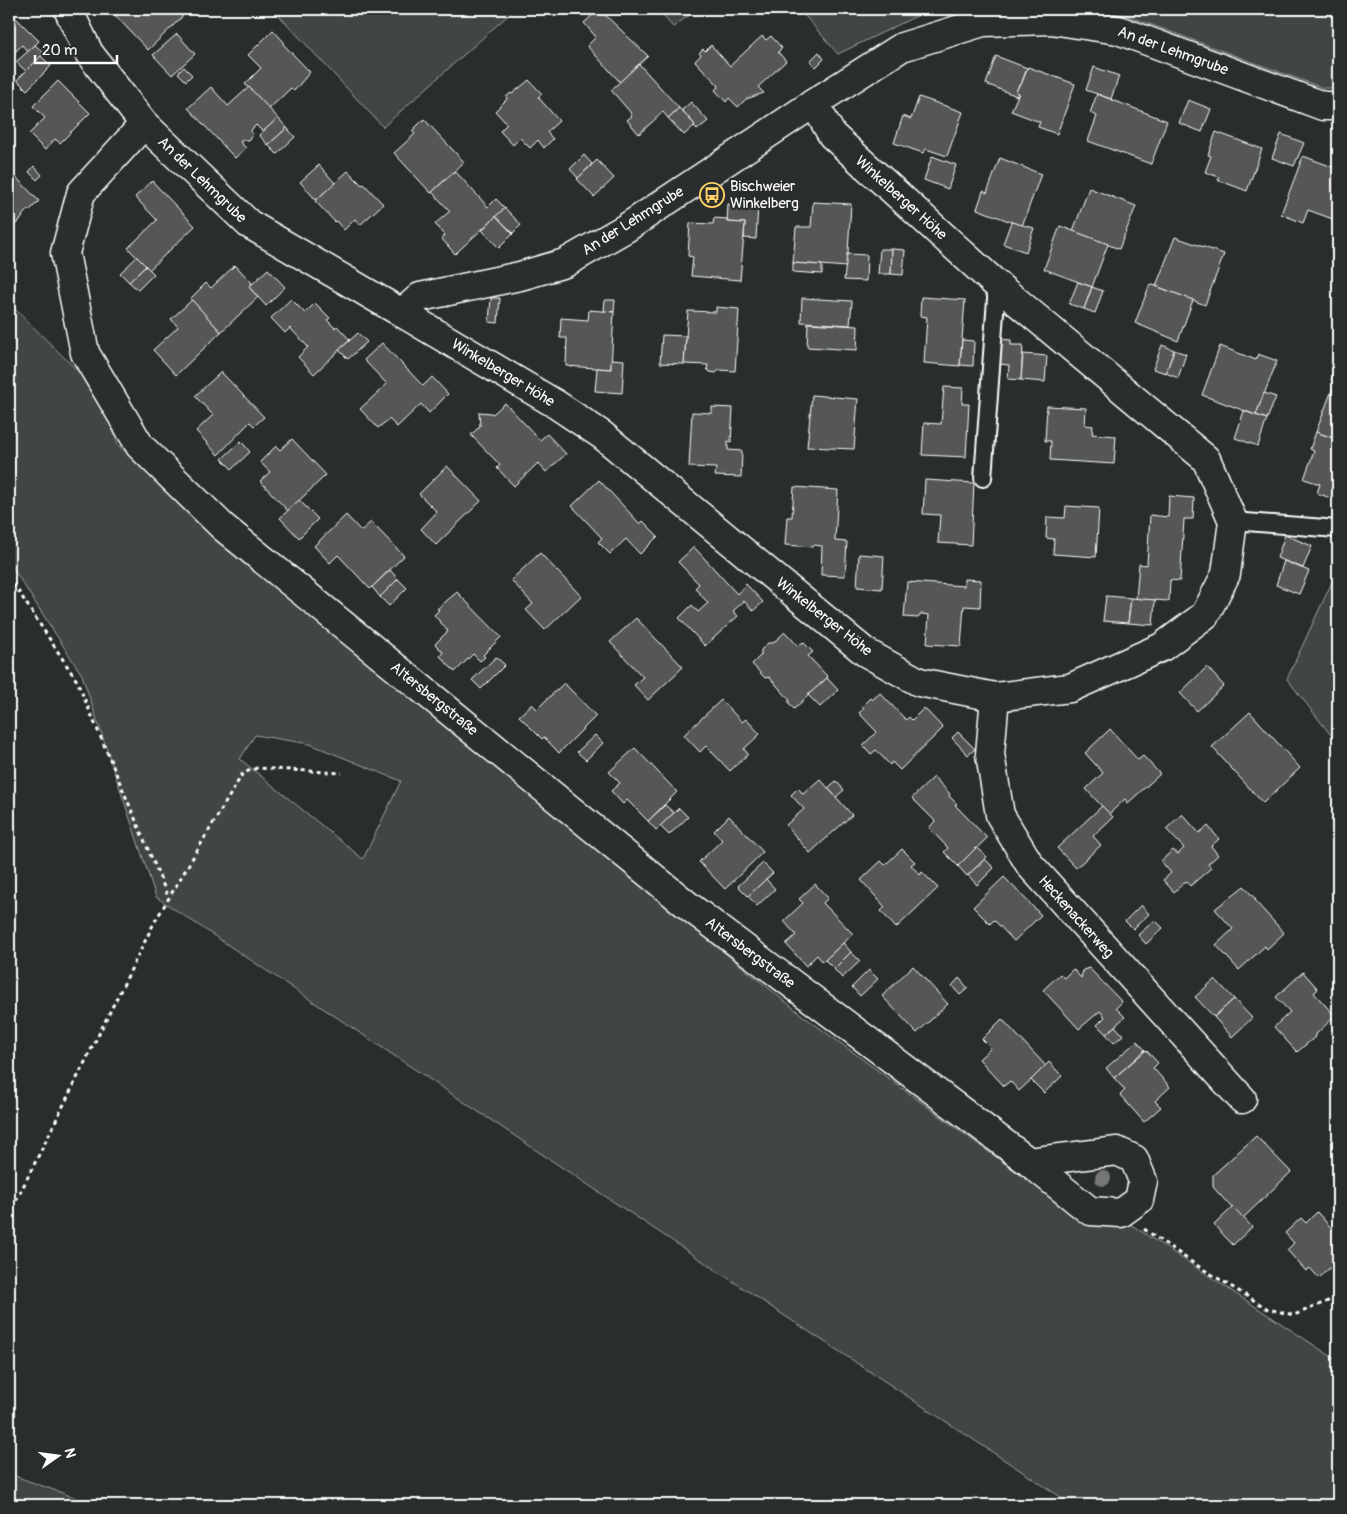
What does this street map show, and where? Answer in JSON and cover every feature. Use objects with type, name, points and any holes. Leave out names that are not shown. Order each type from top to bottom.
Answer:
[{"type":"street","name":"An der Lehmgrube","points":[[68,9],[89,53],[144,124],[249,224],[402,313],[420,297],[520,276],[566,263],[626,228],[902,47],[983,22],[1051,20],[1118,30],[1323,106],[1338,106]]},
{"type":"street","name":"Winkelberger Höhe","points":[[402,313],[554,403],[602,435],[865,652],[919,682],[994,697],[1070,688],[1162,647],[1205,615],[1226,574],[1234,520],[1206,459],[997,285],[832,135],[814,103]]},
{"type":"street","name":"Altersbergstraße","points":[[144,124],[81,193],[65,253],[85,353],[140,446],[223,527],[691,908],[1029,1162],[1090,1211],[1121,1212]]},
{"type":"street","name":"Heckenackerweg","points":[[994,697],[990,754],[1000,815],[1030,865],[1242,1099]]},
{"type":"street","points":[[1029,1162],[1117,1151],[1134,1159],[1142,1181],[1139,1200],[1121,1212]]},
{"type":"lane","points":[[983,478],[997,285]]},
{"type":"lane","points":[[1234,520],[1338,529]]},
{"type":"path","points":[[9,577],[77,680],[169,899]]},
{"type":"path","points":[[9,1216],[150,932],[243,773],[257,768],[342,773]]},
{"type":"path","points":[[1121,1212],[1193,1263],[1268,1308],[1294,1315],[1338,1298]]},
{"type":"shaded area","points":[[273,9],[515,9],[383,127]]},
{"type":"shaded area","points":[[657,9],[698,9],[673,27]]},
{"type":"shaded area","points":[[799,9],[931,9],[838,54]]},
{"type":"shaded area","points":[[1085,9],[1338,9],[1338,88],[1323,88],[1125,15]]},
{"type":"shaded area","points":[[9,303],[97,390],[119,446],[363,657],[547,810],[802,1015],[1082,1220],[1124,1220],[1338,1361],[1338,1505],[1073,1505],[779,1312],[156,897],[82,675],[9,562]],"holes":[[[255,735],[310,744],[401,781],[363,859],[240,759]]]},
{"type":"shaded area","points":[[1338,569],[1338,744],[1287,679]]},
{"type":"shaded area","points":[[9,1474],[96,1505],[9,1505]]},
{"type":"building","points":[[117,9],[177,9],[183,16],[148,50],[113,13]]},
{"type":"building","points":[[599,9],[648,56],[620,82],[587,46],[596,37],[584,23]]},
{"type":"building","points":[[9,11],[39,41],[28,52],[22,45],[9,58]]},
{"type":"building","points":[[273,30],[284,42],[283,44],[310,72],[294,91],[291,88],[269,109],[245,84],[261,68],[248,55]]},
{"type":"building","points":[[177,34],[195,54],[172,75],[153,55]]},
{"type":"building","points":[[762,36],[766,40],[771,36],[782,48],[778,52],[786,61],[758,87],[764,93],[746,99],[738,107],[729,98],[726,102],[715,90],[719,86],[695,61],[701,55],[699,53],[703,49],[705,51],[711,45],[730,66]]},
{"type":"building","points":[[35,45],[44,53],[26,71],[16,62]]},
{"type":"building","points":[[819,52],[824,59],[816,67],[810,61]]},
{"type":"building","points":[[41,56],[51,66],[27,90],[17,80]]},
{"type":"building","points":[[996,56],[1027,68],[1021,85],[1019,85],[1016,92],[1019,93],[1017,96],[986,84]]},
{"type":"building","points":[[639,64],[679,108],[668,118],[663,112],[639,134],[627,120],[632,116],[631,113],[611,90]]},
{"type":"building","points":[[184,67],[192,75],[186,81],[178,73]]},
{"type":"building","points":[[1028,67],[1075,84],[1057,134],[1038,127],[1040,122],[1011,111],[1019,93],[1016,92]]},
{"type":"building","points":[[1094,67],[1119,76],[1111,99],[1086,90]]},
{"type":"building","points":[[529,80],[542,94],[538,97],[559,121],[547,132],[553,139],[544,148],[538,140],[530,148],[520,138],[513,145],[500,131],[507,124],[495,111],[507,99],[506,97]]},
{"type":"building","points":[[58,81],[90,113],[60,143],[55,139],[45,150],[29,134],[45,118],[33,106]]},
{"type":"building","points":[[211,87],[228,106],[249,87],[278,118],[263,132],[256,125],[251,130],[252,137],[249,140],[240,142],[246,148],[235,158],[188,108]]},
{"type":"building","points":[[1097,94],[1167,121],[1151,164],[1088,141],[1097,116],[1090,113]]},
{"type":"building","points":[[919,97],[963,112],[947,156],[926,149],[923,153],[894,143],[903,116],[911,119]]},
{"type":"building","points":[[1188,100],[1211,109],[1202,132],[1179,123]]},
{"type":"building","points":[[691,102],[708,121],[697,130],[682,110]]},
{"type":"building","points":[[679,108],[695,125],[684,135],[668,118]]},
{"type":"building","points":[[278,118],[287,128],[268,145],[259,135]]},
{"type":"building","points":[[424,119],[464,162],[431,193],[394,153],[415,134],[412,131]]},
{"type":"building","points":[[287,128],[295,137],[277,154],[268,145]]},
{"type":"building","points":[[1216,132],[1262,149],[1247,191],[1218,180],[1219,177],[1205,172],[1211,156],[1208,155]]},
{"type":"building","points":[[1281,134],[1304,143],[1294,166],[1272,158]]},
{"type":"building","points":[[584,155],[592,164],[578,178],[570,169]]},
{"type":"building","points":[[932,156],[956,165],[948,189],[924,180]]},
{"type":"building","points":[[1303,156],[1338,169],[1338,221],[1308,210],[1303,223],[1281,214]]},
{"type":"building","points":[[1000,158],[1041,174],[1022,226],[977,209],[983,191],[987,193]]},
{"type":"building","points":[[597,160],[614,178],[594,197],[577,179]]},
{"type":"building","points":[[319,165],[335,183],[316,200],[300,182]]},
{"type":"building","points":[[34,166],[42,175],[37,180],[29,172]]},
{"type":"building","points":[[9,170],[39,201],[29,211],[28,209],[9,231]]},
{"type":"building","points":[[348,171],[362,185],[364,184],[383,204],[360,225],[355,219],[344,230],[315,201]]},
{"type":"building","points":[[455,171],[488,207],[496,199],[505,208],[455,254],[442,239],[445,235],[435,224],[450,211],[432,192]]},
{"type":"building","points":[[152,181],[195,226],[149,270],[128,248],[157,220],[135,197]]},
{"type":"building","points":[[1089,188],[1136,206],[1119,249],[1073,231]]},
{"type":"building","points":[[813,202],[851,204],[847,267],[793,263],[796,227],[811,227]]},
{"type":"building","points":[[728,204],[758,206],[756,239],[744,238],[745,223],[727,222]]},
{"type":"building","points":[[505,208],[521,225],[513,233],[496,216]]},
{"type":"building","points":[[496,216],[513,234],[499,248],[482,230]]},
{"type":"building","points":[[714,218],[727,219],[727,222],[745,223],[740,280],[691,276],[693,257],[688,256],[690,223],[713,224]]},
{"type":"building","points":[[1011,222],[1034,228],[1026,252],[1003,244]]},
{"type":"building","points":[[1060,226],[1108,244],[1092,287],[1044,269]]},
{"type":"building","points":[[1175,237],[1224,254],[1205,305],[1156,286]]},
{"type":"building","points":[[880,249],[892,249],[891,274],[878,274]]},
{"type":"building","points":[[892,249],[905,250],[903,275],[891,274]]},
{"type":"building","points":[[847,254],[867,255],[866,281],[844,280]]},
{"type":"building","points":[[137,257],[146,266],[129,282],[120,273]]},
{"type":"building","points":[[793,263],[822,265],[822,274],[793,272]]},
{"type":"building","points":[[235,265],[252,283],[249,287],[258,297],[221,332],[190,299],[206,283],[211,288]]},
{"type":"building","points":[[146,266],[154,274],[138,290],[129,282]]},
{"type":"building","points":[[268,269],[285,287],[266,306],[249,287]]},
{"type":"building","points":[[1078,282],[1092,287],[1084,309],[1069,304]]},
{"type":"building","points":[[1150,284],[1193,300],[1178,341],[1135,323]]},
{"type":"building","points":[[1092,287],[1103,291],[1095,313],[1084,309]]},
{"type":"building","points":[[921,297],[965,300],[960,366],[924,363],[927,317],[920,316]]},
{"type":"building","points":[[491,298],[500,298],[498,323],[489,322]]},
{"type":"building","points":[[802,298],[852,301],[850,325],[801,322]]},
{"type":"building","points":[[291,299],[305,313],[315,303],[330,318],[327,320],[335,328],[337,326],[350,340],[314,374],[298,357],[308,347],[290,328],[285,333],[271,318]]},
{"type":"building","points":[[192,300],[221,332],[176,375],[153,350],[178,327],[171,319]]},
{"type":"building","points":[[605,300],[615,300],[614,312],[604,311]]},
{"type":"building","points":[[716,307],[739,309],[735,371],[719,370],[716,373],[710,372],[707,369],[708,365],[684,364],[688,311],[716,312]]},
{"type":"building","points":[[589,310],[614,312],[611,369],[566,366],[567,338],[560,338],[561,318],[588,320]]},
{"type":"building","points":[[808,323],[858,326],[857,350],[807,347]]},
{"type":"building","points":[[358,333],[367,342],[348,359],[339,350]]},
{"type":"building","points":[[662,335],[686,336],[684,364],[660,363]]},
{"type":"building","points":[[1000,339],[1011,340],[1011,345],[1023,345],[1021,380],[1008,379],[1009,365],[998,364]]},
{"type":"building","points":[[962,340],[974,341],[973,366],[960,365]]},
{"type":"building","points":[[382,343],[423,386],[432,377],[448,394],[429,413],[421,404],[397,427],[389,419],[378,428],[360,409],[387,384],[364,360]]},
{"type":"building","points":[[1162,345],[1174,350],[1166,373],[1153,369]]},
{"type":"building","points":[[1220,346],[1256,360],[1258,354],[1277,361],[1256,415],[1202,395]]},
{"type":"building","points":[[1174,350],[1186,354],[1178,378],[1166,373]]},
{"type":"building","points":[[1023,354],[1047,356],[1045,382],[1021,380]]},
{"type":"building","points":[[611,359],[624,360],[622,393],[595,391],[597,368],[611,369]]},
{"type":"building","points":[[221,372],[264,417],[254,426],[250,422],[218,455],[196,431],[213,415],[195,396]]},
{"type":"building","points":[[1333,376],[1338,378],[1338,440],[1316,432],[1335,382],[1331,380]]},
{"type":"building","points":[[944,387],[963,388],[962,404],[969,404],[966,457],[922,455],[924,423],[941,424]]},
{"type":"building","points":[[1264,393],[1276,397],[1267,419],[1256,415]]},
{"type":"building","points":[[812,395],[858,399],[854,449],[807,447]]},
{"type":"building","points":[[505,403],[540,440],[547,434],[566,454],[546,472],[538,463],[514,486],[497,468],[500,465],[471,435],[480,426],[479,412],[493,414]]},
{"type":"building","points":[[1047,406],[1086,408],[1085,425],[1093,426],[1092,434],[1116,436],[1114,464],[1050,460],[1051,441],[1045,441]]},
{"type":"building","points":[[712,407],[733,408],[731,442],[728,441],[728,450],[742,451],[741,477],[715,476],[716,468],[689,467],[692,412],[712,413]]},
{"type":"building","points":[[1244,411],[1267,419],[1258,446],[1235,438]]},
{"type":"building","points":[[1316,432],[1338,440],[1338,501],[1317,493],[1320,484],[1304,479],[1314,451],[1310,449]]},
{"type":"building","points":[[292,439],[326,475],[288,511],[260,481],[270,472],[260,462],[276,446],[280,450]]},
{"type":"building","points":[[241,441],[250,452],[232,469],[222,459]]},
{"type":"building","points":[[447,466],[481,501],[436,545],[421,529],[437,512],[419,494]]},
{"type":"building","points":[[599,480],[640,524],[643,521],[658,536],[640,554],[626,539],[610,554],[598,542],[602,538],[572,506]]},
{"type":"building","points":[[925,480],[974,483],[971,545],[938,543],[940,515],[923,514]]},
{"type":"building","points":[[794,487],[838,490],[835,541],[847,542],[845,576],[821,575],[822,546],[785,545],[787,517],[792,517]]},
{"type":"building","points":[[1169,496],[1194,498],[1193,519],[1184,519],[1180,581],[1170,580],[1169,601],[1136,599],[1139,564],[1147,565],[1150,515],[1168,517]]},
{"type":"building","points":[[299,500],[318,519],[299,538],[280,518]]},
{"type":"building","points":[[1066,506],[1099,508],[1096,557],[1053,554],[1054,539],[1046,538],[1047,517],[1065,518]]},
{"type":"building","points":[[346,515],[361,531],[371,522],[404,556],[370,589],[338,555],[330,563],[314,546]]},
{"type":"building","points":[[1285,535],[1312,546],[1303,568],[1277,558]]},
{"type":"building","points":[[694,547],[737,594],[746,584],[763,602],[753,611],[744,601],[733,611],[738,616],[705,646],[679,618],[692,605],[698,612],[708,603],[695,588],[699,584],[678,562]]},
{"type":"building","points":[[540,553],[581,596],[545,630],[526,610],[533,604],[511,580]]},
{"type":"building","points":[[859,554],[884,556],[882,589],[857,587]]},
{"type":"building","points":[[1284,561],[1309,571],[1299,594],[1276,585]]},
{"type":"building","points":[[390,570],[398,579],[380,597],[372,587]]},
{"type":"building","points":[[398,579],[407,588],[389,606],[380,597]]},
{"type":"building","points":[[964,579],[981,580],[980,607],[964,606],[961,646],[927,644],[929,615],[921,614],[918,618],[904,617],[907,582],[964,586]]},
{"type":"building","points":[[457,592],[501,637],[483,655],[485,657],[480,661],[473,654],[455,672],[440,656],[443,652],[435,644],[448,631],[434,615],[439,610],[437,609]]},
{"type":"building","points":[[1106,596],[1131,598],[1128,623],[1103,621]]},
{"type":"building","points":[[1131,598],[1155,600],[1153,625],[1128,623]]},
{"type":"building","points":[[636,618],[683,667],[648,700],[634,685],[643,677],[610,642]]},
{"type":"building","points":[[785,632],[798,646],[803,642],[813,652],[808,656],[828,677],[794,709],[789,703],[789,699],[769,677],[765,678],[752,664],[761,655],[761,650],[768,643],[773,643]]},
{"type":"building","points":[[496,657],[505,665],[481,689],[472,680]]},
{"type":"building","points":[[1207,667],[1224,686],[1197,711],[1180,693]]},
{"type":"building","points":[[827,678],[838,690],[820,707],[808,695]]},
{"type":"building","points":[[564,683],[596,716],[559,753],[544,737],[542,739],[519,716],[532,704],[537,709]]},
{"type":"building","points":[[880,693],[906,720],[909,717],[912,720],[924,708],[943,728],[900,770],[892,762],[890,765],[876,750],[871,754],[863,745],[877,732],[859,713],[864,708],[862,706],[870,698],[872,700]]},
{"type":"building","points":[[721,700],[742,722],[746,719],[760,734],[744,749],[748,754],[730,771],[706,746],[700,752],[684,735]]},
{"type":"building","points":[[1250,712],[1300,768],[1263,803],[1212,747]]},
{"type":"building","points":[[1110,729],[1138,760],[1143,756],[1160,774],[1128,803],[1125,799],[1109,814],[1086,789],[1103,773],[1085,753]]},
{"type":"building","points":[[958,732],[975,749],[968,755],[952,738]]},
{"type":"building","points":[[595,735],[603,743],[586,760],[577,752]]},
{"type":"building","points":[[635,748],[677,792],[648,821],[627,800],[623,804],[611,791],[620,783],[609,772]]},
{"type":"building","points":[[934,777],[950,794],[949,796],[957,804],[955,805],[987,838],[958,866],[944,852],[948,848],[929,828],[935,821],[912,798]]},
{"type":"building","points":[[820,779],[852,815],[810,853],[786,825],[804,809],[791,795],[798,788],[803,794]]},
{"type":"building","points":[[836,781],[844,790],[836,797],[828,788]]},
{"type":"building","points":[[665,805],[674,813],[656,830],[648,821]]},
{"type":"building","points":[[1102,806],[1113,817],[1093,836],[1101,845],[1076,868],[1057,848]]},
{"type":"building","points":[[679,808],[688,817],[669,835],[660,826]]},
{"type":"building","points":[[1182,814],[1199,833],[1208,826],[1219,839],[1211,846],[1218,855],[1208,864],[1211,868],[1190,886],[1186,881],[1174,892],[1163,880],[1171,873],[1161,861],[1173,850],[1178,854],[1184,848],[1166,829]]},
{"type":"building","points":[[729,816],[763,852],[725,889],[699,862],[722,840],[714,831]]},
{"type":"building","points":[[977,847],[987,857],[967,876],[958,866]]},
{"type":"building","points":[[902,849],[915,862],[911,865],[920,875],[922,872],[938,888],[896,928],[881,911],[885,907],[861,880],[881,861],[885,865]]},
{"type":"building","points":[[985,859],[994,868],[977,885],[968,875]]},
{"type":"building","points":[[763,863],[773,873],[748,896],[738,886]]},
{"type":"building","points":[[1004,877],[1041,915],[1014,941],[994,920],[990,924],[973,907]]},
{"type":"building","points":[[766,879],[775,889],[757,906],[748,896]]},
{"type":"building","points":[[815,884],[828,898],[823,903],[853,934],[823,962],[817,955],[806,966],[786,944],[796,935],[784,921],[803,903],[799,899]]},
{"type":"building","points":[[1244,886],[1284,933],[1267,949],[1265,946],[1239,970],[1216,945],[1233,929],[1215,909]]},
{"type":"building","points":[[1141,905],[1149,914],[1133,929],[1125,921]]},
{"type":"building","points":[[1155,920],[1163,928],[1146,944],[1138,935]]},
{"type":"building","points":[[843,943],[851,952],[834,969],[825,960]]},
{"type":"building","points":[[851,952],[860,961],[842,978],[834,969]]},
{"type":"building","points":[[913,966],[948,1004],[917,1033],[882,996]]},
{"type":"building","points":[[1089,968],[1122,1002],[1116,1008],[1125,1017],[1106,1034],[1097,1025],[1105,1017],[1100,1011],[1079,1029],[1043,990],[1060,974],[1064,978],[1073,969],[1081,978],[1083,970]]},
{"type":"building","points":[[869,970],[878,979],[860,996],[852,987]]},
{"type":"building","points":[[1303,972],[1318,989],[1314,993],[1335,1016],[1297,1052],[1274,1027],[1290,1012],[1276,997]]},
{"type":"building","points":[[959,978],[968,988],[960,995],[952,986]]},
{"type":"building","points":[[1215,979],[1234,999],[1214,1017],[1195,997]]},
{"type":"building","points":[[1234,999],[1252,1018],[1232,1037],[1214,1017]]},
{"type":"building","points":[[1002,1019],[1046,1066],[1019,1091],[1010,1081],[1004,1086],[979,1059],[991,1048],[982,1039]]},
{"type":"building","points":[[1115,1026],[1123,1035],[1114,1043],[1106,1034]]},
{"type":"building","points":[[1137,1041],[1145,1050],[1114,1078],[1106,1068]]},
{"type":"building","points":[[1146,1050],[1158,1063],[1153,1068],[1170,1087],[1155,1101],[1161,1107],[1144,1122],[1120,1095],[1125,1090],[1114,1078]]},
{"type":"building","points":[[1049,1062],[1062,1076],[1044,1093],[1031,1080]]},
{"type":"building","points":[[1256,1136],[1291,1172],[1243,1218],[1213,1187],[1213,1175]]},
{"type":"building","points":[[1233,1207],[1252,1227],[1233,1245],[1214,1225]]},
{"type":"building","points":[[1317,1212],[1338,1236],[1338,1260],[1319,1278],[1310,1268],[1306,1271],[1287,1250],[1294,1243],[1285,1233],[1301,1218],[1306,1223]]},
{"type":"place","name":"Bischweier Winkelberg","points":[[712,195]]}]
